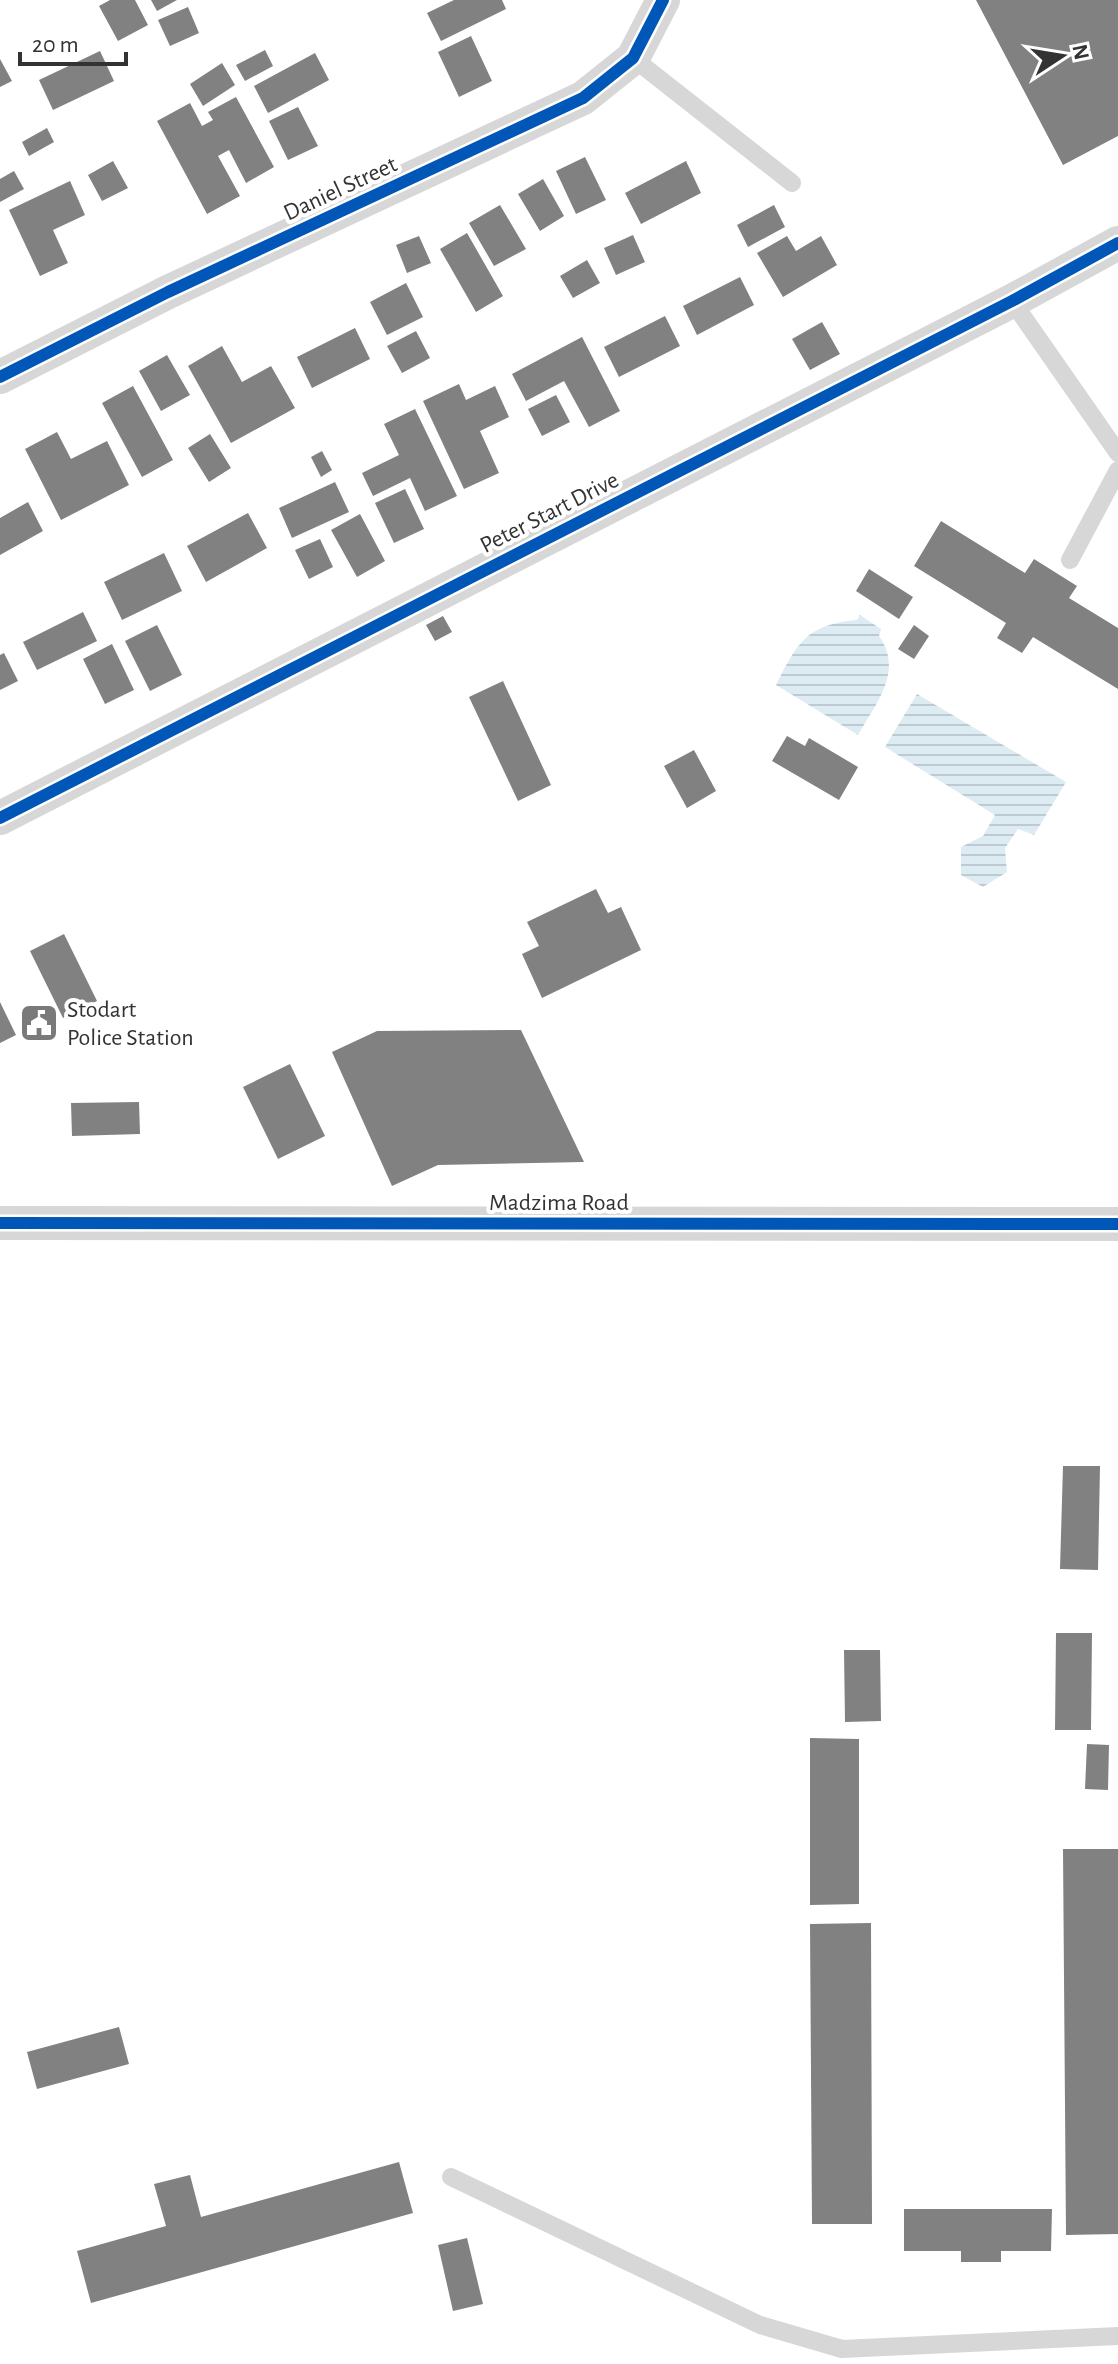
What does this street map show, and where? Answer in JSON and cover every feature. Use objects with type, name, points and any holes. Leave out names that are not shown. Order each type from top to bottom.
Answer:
[{"type":"street","name":"Daniel Street","points":[[0,377],[168,292],[583,98],[633,58],[663,0]]},
{"type":"street","name":"Peter Start Drive","points":[[0,818],[1012,301],[1118,243]]},
{"type":"street","name":"Madzima Road","points":[[0,1223],[1118,1224]]},
{"type":"lane","points":[[633,58],[792,183]]},
{"type":"lane","points":[[1012,301],[1118,453]]},
{"type":"lane","points":[[1070,560],[1118,470]]},
{"type":"lane","points":[[451,2177],[760,2325],[842,2349],[1118,2336]]},
{"type":"shaded area","points":[[860,615],[881,629],[879,636],[889,662],[885,687],[858,735],[776,685],[790,658],[806,638],[826,626],[857,620]]},
{"type":"shaded area","points":[[917,694],[1066,782],[1034,835],[1018,829],[1005,848],[1007,872],[983,887],[961,875],[961,847],[983,836],[995,815],[885,747]]},
{"type":"building","points":[[110,0],[135,0],[148,25],[118,41],[99,6]]},
{"type":"building","points":[[151,0],[177,0],[157,11]]},
{"type":"building","points":[[454,0],[502,0],[506,9],[441,41],[427,13]]},
{"type":"building","points":[[976,0],[1118,0],[1118,136],[1063,165]]},
{"type":"building","points":[[188,7],[199,33],[170,46],[158,20]]},
{"type":"building","points":[[471,36],[492,81],[459,97],[438,52]]},
{"type":"building","points":[[265,50],[273,66],[245,81],[236,65]]},
{"type":"building","points":[[100,51],[114,81],[53,110],[39,80]]},
{"type":"building","points":[[315,53],[329,80],[268,113],[254,86]]},
{"type":"building","points":[[0,59],[12,81],[0,87]]},
{"type":"building","points":[[222,63],[235,85],[203,106],[190,84]]},
{"type":"building","points":[[236,97],[274,167],[246,183],[229,150],[218,156],[240,196],[207,214],[157,121],[190,103],[202,126],[213,120],[208,112]]},
{"type":"building","points":[[298,107],[318,146],[288,160],[269,121]]},
{"type":"building","points":[[47,128],[54,142],[29,156],[22,142]]},
{"type":"building","points":[[585,157],[606,200],[576,214],[556,171]]},
{"type":"building","points":[[113,161],[128,188],[102,201],[88,175]]},
{"type":"building","points":[[686,161],[701,193],[641,224],[625,193]]},
{"type":"building","points":[[14,171],[24,189],[0,202],[0,179]]},
{"type":"building","points":[[543,179],[564,216],[540,231],[518,194]]},
{"type":"building","points":[[70,181],[85,215],[53,230],[68,263],[40,276],[9,210]]},
{"type":"building","points":[[500,205],[526,249],[494,266],[469,223]]},
{"type":"building","points":[[774,205],[785,227],[748,247],[737,225]]},
{"type":"building","points":[[467,233],[503,296],[476,312],[440,249]]},
{"type":"building","points":[[633,235],[645,262],[616,275],[604,248]]},
{"type":"building","points":[[419,236],[431,263],[407,273],[396,245]]},
{"type":"building","points":[[787,236],[796,251],[821,236],[837,265],[783,297],[757,253]]},
{"type":"building","points":[[587,260],[600,283],[573,298],[560,276]]},
{"type":"building","points":[[740,277],[754,305],[697,335],[683,306]]},
{"type":"building","points":[[406,283],[423,317],[387,335],[370,302]]},
{"type":"building","points":[[665,316],[680,346],[619,377],[604,347]]},
{"type":"building","points":[[822,322],[840,354],[810,370],[792,339]]},
{"type":"building","points":[[355,328],[370,359],[312,388],[297,357]]},
{"type":"building","points":[[416,331],[430,358],[402,373],[387,346]]},
{"type":"building","points":[[582,337],[620,411],[589,427],[564,381],[526,401],[512,374]]},
{"type":"building","points":[[222,346],[242,382],[271,366],[295,408],[231,443],[188,366]]},
{"type":"building","points":[[167,355],[190,395],[161,411],[139,371]]},
{"type":"building","points":[[459,384],[466,400],[495,386],[509,417],[480,431],[499,473],[464,489],[423,401]]},
{"type":"building","points":[[133,386],[173,460],[142,477],[102,403]]},
{"type":"building","points":[[556,395],[570,422],[542,436],[528,409]]},
{"type":"building","points":[[415,409],[457,496],[425,511],[410,478],[373,496],[362,473],[399,455],[384,424]]},
{"type":"building","points":[[57,432],[71,459],[107,441],[129,485],[61,520],[25,449]]},
{"type":"building","points":[[210,434],[231,468],[209,482],[188,448]]},
{"type":"building","points":[[322,451],[332,470],[321,477],[311,457]]},
{"type":"building","points":[[335,482],[349,512],[292,538],[279,508]]},
{"type":"building","points":[[405,489],[424,529],[394,543],[375,503]]},
{"type":"building","points":[[28,502],[43,531],[0,555],[0,518]]},
{"type":"building","points":[[248,513],[267,548],[206,582],[187,546]]},
{"type":"building","points":[[360,514],[385,561],[357,577],[331,530]]},
{"type":"building","points":[[941,521],[1025,573],[1034,559],[1077,586],[1069,598],[1118,628],[1118,689],[1033,637],[1022,653],[997,638],[1006,623],[914,566]]},
{"type":"building","points":[[320,539],[333,567],[309,579],[295,550]]},
{"type":"building","points":[[164,553],[182,591],[122,620],[104,582]]},
{"type":"building","points":[[869,569],[913,597],[899,619],[856,591]]},
{"type":"building","points":[[83,612],[97,641],[37,670],[23,642]]},
{"type":"building","points":[[443,616],[452,632],[435,641],[426,625]]},
{"type":"building","points":[[157,625],[182,675],[150,691],[125,641]]},
{"type":"building","points":[[914,625],[929,636],[914,659],[898,649]]},
{"type":"building","points":[[112,644],[134,690],[105,704],[83,659]]},
{"type":"building","points":[[4,653],[18,681],[0,690],[0,655]]},
{"type":"building","points":[[503,681],[551,785],[518,801],[469,697]]},
{"type":"building","points":[[787,736],[805,746],[809,738],[858,767],[839,800],[772,761]]},
{"type":"building","points":[[694,750],[716,791],[687,808],[664,766]]},
{"type":"building","points":[[596,889],[608,913],[621,907],[641,950],[542,998],[522,954],[539,946],[527,922]]},
{"type":"building","points":[[64,934],[97,1001],[63,1018],[30,951]]},
{"type":"building","points":[[0,1002],[16,1035],[0,1043]]},
{"type":"building","points":[[521,1030],[584,1162],[438,1165],[392,1186],[332,1052],[377,1031]]},
{"type":"building","points":[[290,1064],[325,1136],[278,1159],[243,1087]]},
{"type":"building","points":[[139,1102],[140,1134],[72,1136],[71,1103]]},
{"type":"building","points":[[1063,1466],[1100,1466],[1098,1570],[1060,1569]]},
{"type":"building","points":[[1056,1633],[1092,1633],[1091,1730],[1055,1730]]},
{"type":"building","points":[[844,1650],[880,1650],[881,1721],[845,1722]]},
{"type":"building","points":[[810,1738],[859,1739],[859,1904],[810,1905]]},
{"type":"building","points":[[1087,1744],[1109,1745],[1108,1790],[1085,1789]]},
{"type":"building","points":[[1063,1849],[1118,1849],[1118,2234],[1066,2235]]},
{"type":"building","points":[[871,1923],[872,2224],[812,2224],[810,1924]]},
{"type":"building","points":[[119,2027],[129,2064],[37,2089],[27,2052]]},
{"type":"building","points":[[399,2162],[413,2213],[91,2303],[77,2251],[166,2226],[154,2184],[190,2175],[201,2217]]},
{"type":"building","points":[[904,2209],[1052,2209],[1051,2251],[1001,2251],[1001,2262],[961,2262],[961,2251],[904,2251]]},
{"type":"building","points":[[467,2238],[483,2304],[453,2311],[438,2245]]},
{"type":"cycle path","points":[[0,377],[168,292],[583,98],[633,58],[663,0]]},
{"type":"cycle path","points":[[0,818],[1012,301],[1118,243]]},
{"type":"cycle path","points":[[0,1223],[1118,1224]]},
{"type":"place","name":"Stodart Police Station","points":[[39,1023]]}]
